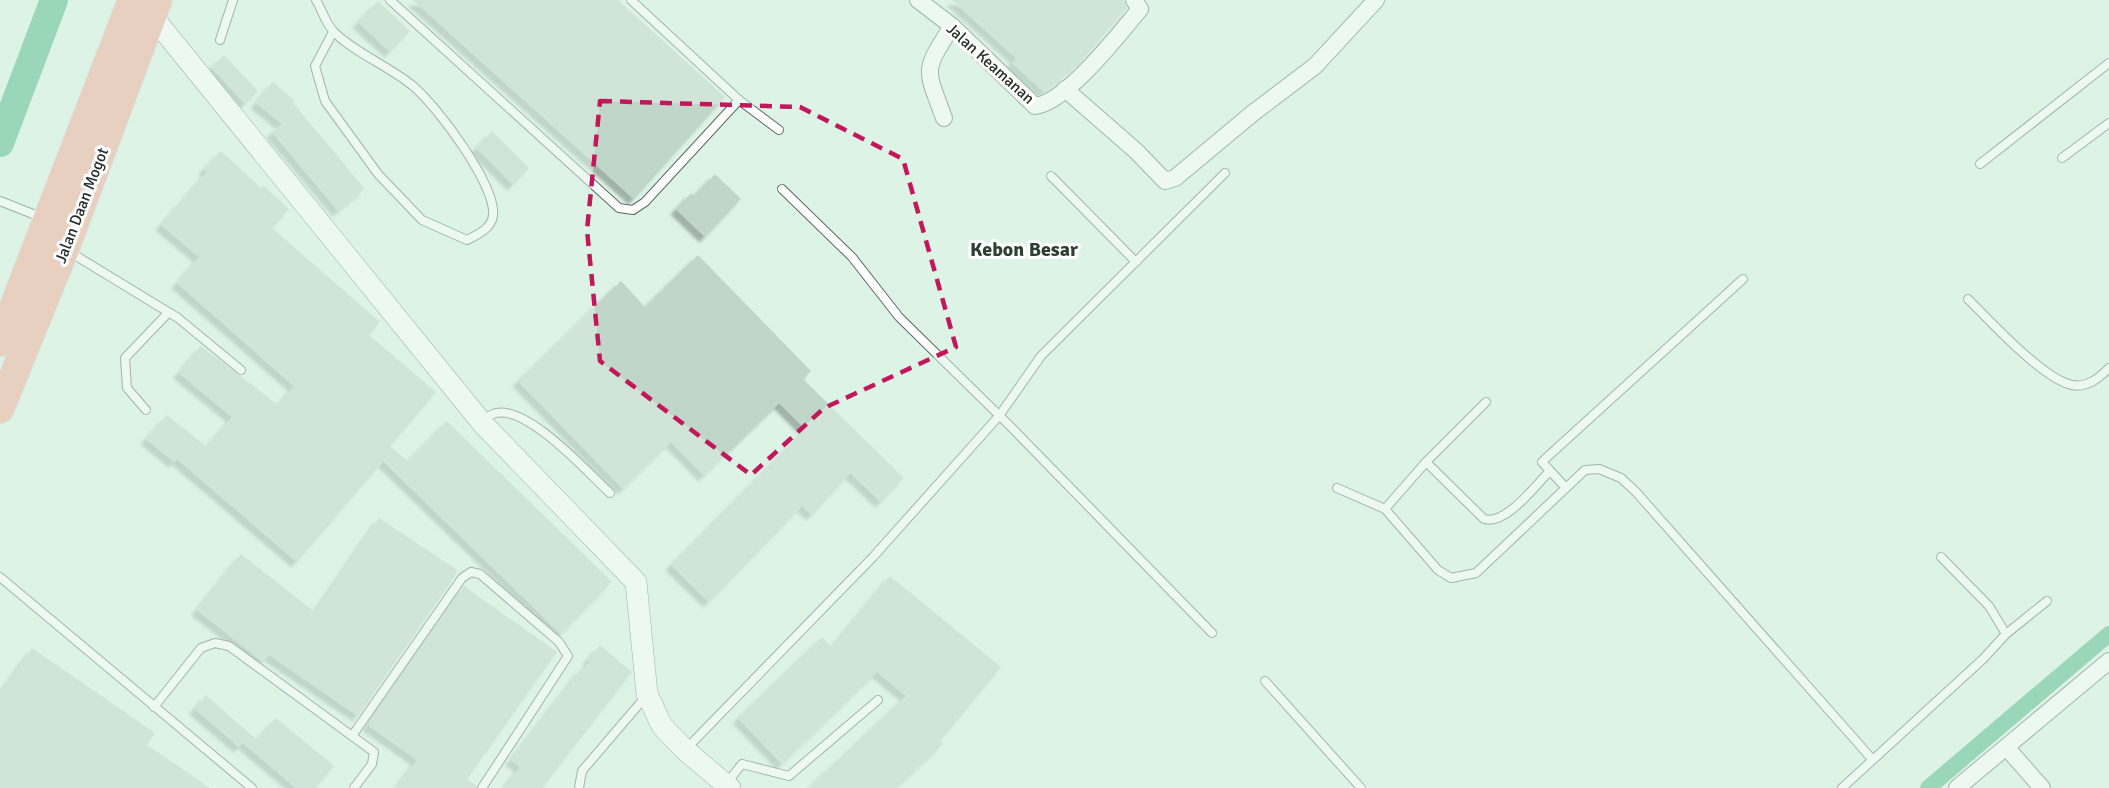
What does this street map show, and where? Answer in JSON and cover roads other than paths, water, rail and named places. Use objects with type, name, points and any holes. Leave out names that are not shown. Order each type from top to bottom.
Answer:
[{"type":"highway","name":"Jalan Daan Mogot","points":[[0,342],[49,220],[148,5]]},
{"type":"highway","name":"Jalan Daan Mogot","points":[[0,409],[65,249],[148,5]]},
{"type":"street","name":"Jalan Keamanan","points":[[918,0],[952,26],[1035,106],[1046,105],[1085,73],[1140,9],[1134,0]]},
{"type":"street","points":[[1065,89],[1136,151],[1165,181],[1175,178],[1253,113],[1315,66],[1376,0]]},
{"type":"street","points":[[148,5],[483,424],[636,582],[647,694],[662,726],[685,750],[728,786]]},
{"type":"street","points":[[944,118],[929,78],[929,65],[952,26]]},
{"type":"street","points":[[1957,788],[2109,661]]},
{"type":"street","points":[[2007,748],[2042,788]]},
{"type":"lane","points":[[220,40],[233,0]]},
{"type":"lane","points":[[316,0],[333,32],[413,86],[437,112],[483,177],[493,202],[493,219],[483,232],[467,240],[422,220],[378,174],[325,100],[315,66],[333,32]]},
{"type":"lane","points":[[390,0],[619,208],[633,210],[645,202],[739,100]]},
{"type":"lane","points":[[630,0],[739,100],[779,130]]},
{"type":"lane","points":[[1980,164],[2109,63]]},
{"type":"lane","points":[[2062,158],[2109,123]]},
{"type":"lane","points":[[685,750],[873,557],[999,416],[1041,356],[1200,202],[1225,173]]},
{"type":"lane","points":[[1051,176],[1136,262]]},
{"type":"lane","points":[[782,189],[852,257],[899,317],[1212,633]]},
{"type":"lane","points":[[0,201],[49,220]]},
{"type":"lane","points":[[65,249],[167,314],[178,318],[241,370]]},
{"type":"lane","points":[[1566,488],[1542,462],[1743,279]]},
{"type":"lane","points":[[1968,298],[2013,344],[2062,382],[2074,386],[2090,384],[2109,368]]},
{"type":"lane","points":[[146,410],[127,388],[125,358],[167,314]]},
{"type":"lane","points":[[1385,509],[1426,462],[1486,402]]},
{"type":"lane","points":[[483,424],[491,414],[504,412],[530,421],[610,493]]},
{"type":"lane","points":[[1426,462],[1485,519],[1491,520],[1498,520],[1507,514],[1550,472]]},
{"type":"lane","points":[[1337,488],[1385,509],[1438,570],[1451,578],[1476,573],[1585,470],[1599,469],[1621,478],[1683,542],[1872,759]]},
{"type":"lane","points":[[1941,557],[1989,606],[2006,634]]},
{"type":"lane","points":[[352,736],[462,578],[471,572],[480,574],[559,642],[568,656],[482,788]]},
{"type":"lane","points":[[0,578],[252,788]]},
{"type":"lane","points":[[1842,788],[1975,666],[2006,634],[2047,601]]},
{"type":"lane","points":[[154,707],[201,648],[215,643],[229,646],[374,752],[372,764],[354,788]]},
{"type":"lane","points":[[1265,681],[1361,788]]},
{"type":"lane","points":[[579,788],[582,771],[647,694]]},
{"type":"lane","points":[[728,786],[742,764],[789,776],[878,700]]},
{"type":"waterway","points":[[0,143],[54,0]]},
{"type":"waterway","points":[[1928,788],[2109,634]]},
{"type":"district","name":"Kebon Besar","points":[[1024,249]]}]
